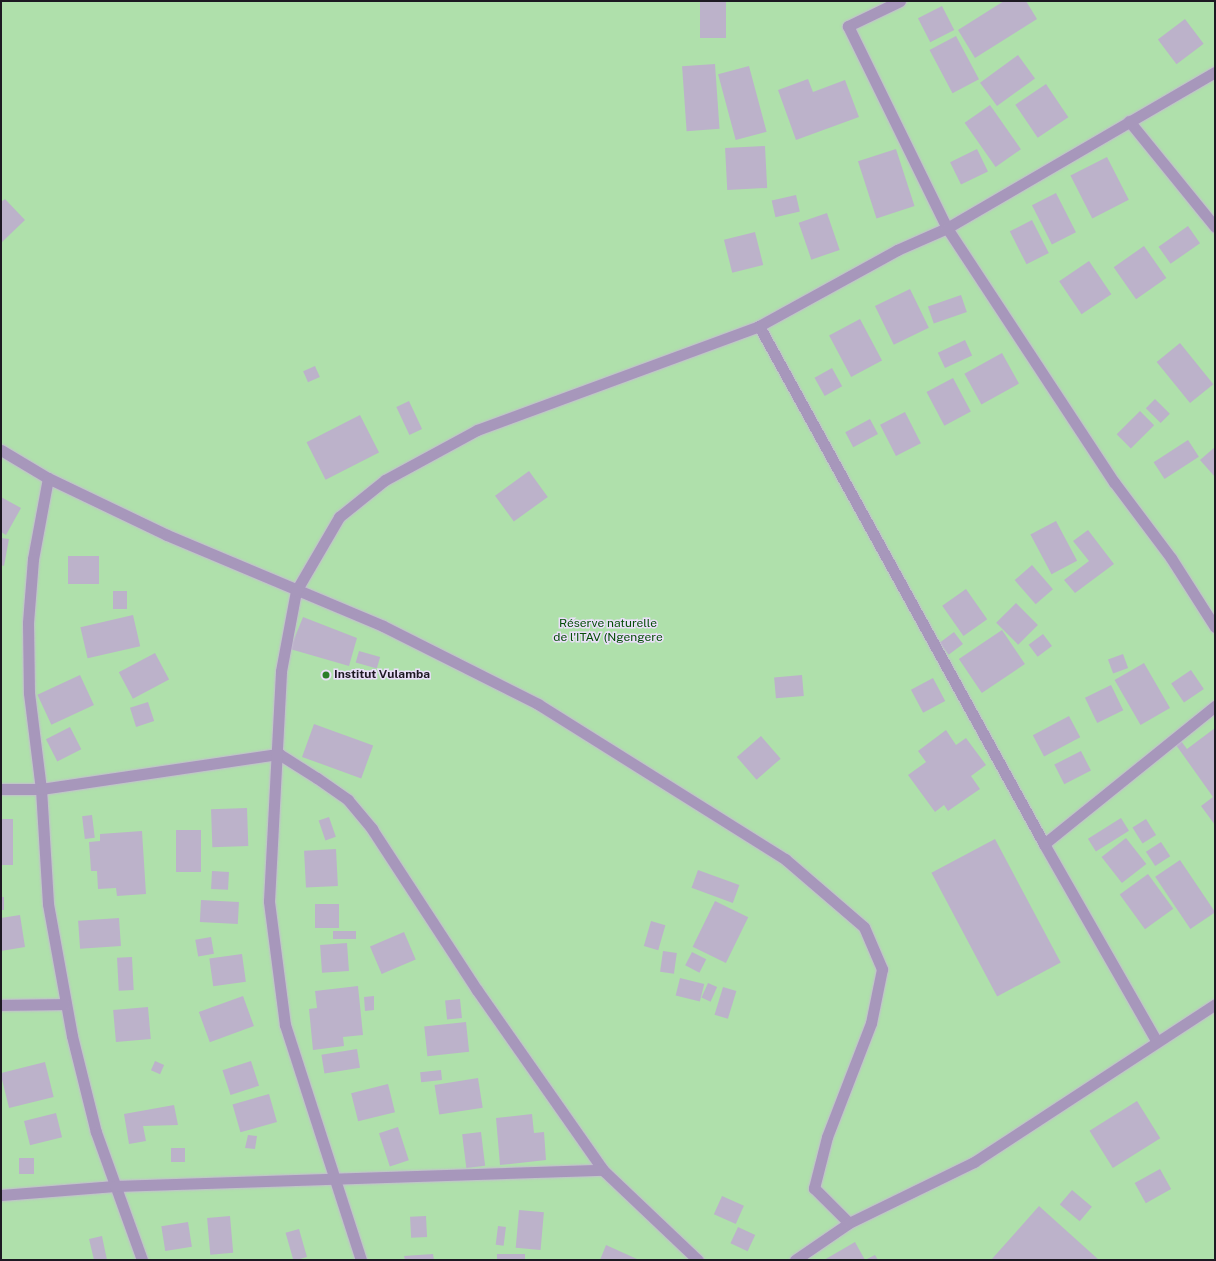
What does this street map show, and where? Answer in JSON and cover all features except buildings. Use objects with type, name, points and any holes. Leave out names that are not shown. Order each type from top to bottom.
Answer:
[{"type":"street","points":[[900,1],[848,26],[947,228],[1114,482],[1171,558],[1215,627]]},
{"type":"street","points":[[361,1260],[285,1025],[269,900],[279,754],[281,672],[296,590],[339,517],[385,480],[477,430],[759,326],[897,250],[947,228],[1215,72]]},
{"type":"street","points":[[1129,121],[1215,227]]},
{"type":"street","points":[[759,326],[1044,844],[1156,1040]]},
{"type":"street","points":[[1,450],[48,478],[166,535],[383,626],[538,704],[785,858],[864,927],[882,968],[871,1023],[827,1137],[814,1188],[849,1223]]},
{"type":"street","points":[[48,478],[34,552],[28,623],[29,693],[41,789],[48,904],[66,1004],[96,1132],[114,1186],[142,1260]]},
{"type":"street","points":[[1044,844],[1215,706]]},
{"type":"street","points":[[1,789],[41,789],[279,754],[348,800],[372,829],[477,990],[603,1170],[698,1260]]},
{"type":"street","points":[[1,1004],[66,1004]]},
{"type":"street","points":[[795,1260],[849,1223],[974,1162],[1156,1040],[1215,1004]]},
{"type":"street","points":[[1,1195],[114,1186],[603,1170]]},
{"type":"green space","name":"Réserve naturelle de l'ITAV (Ngengere","points":[[1,1],[1215,1],[1215,1260],[1,1260]]},
{"type":"place","name":"Institut Vulamba","points":[[326,675]]}]
